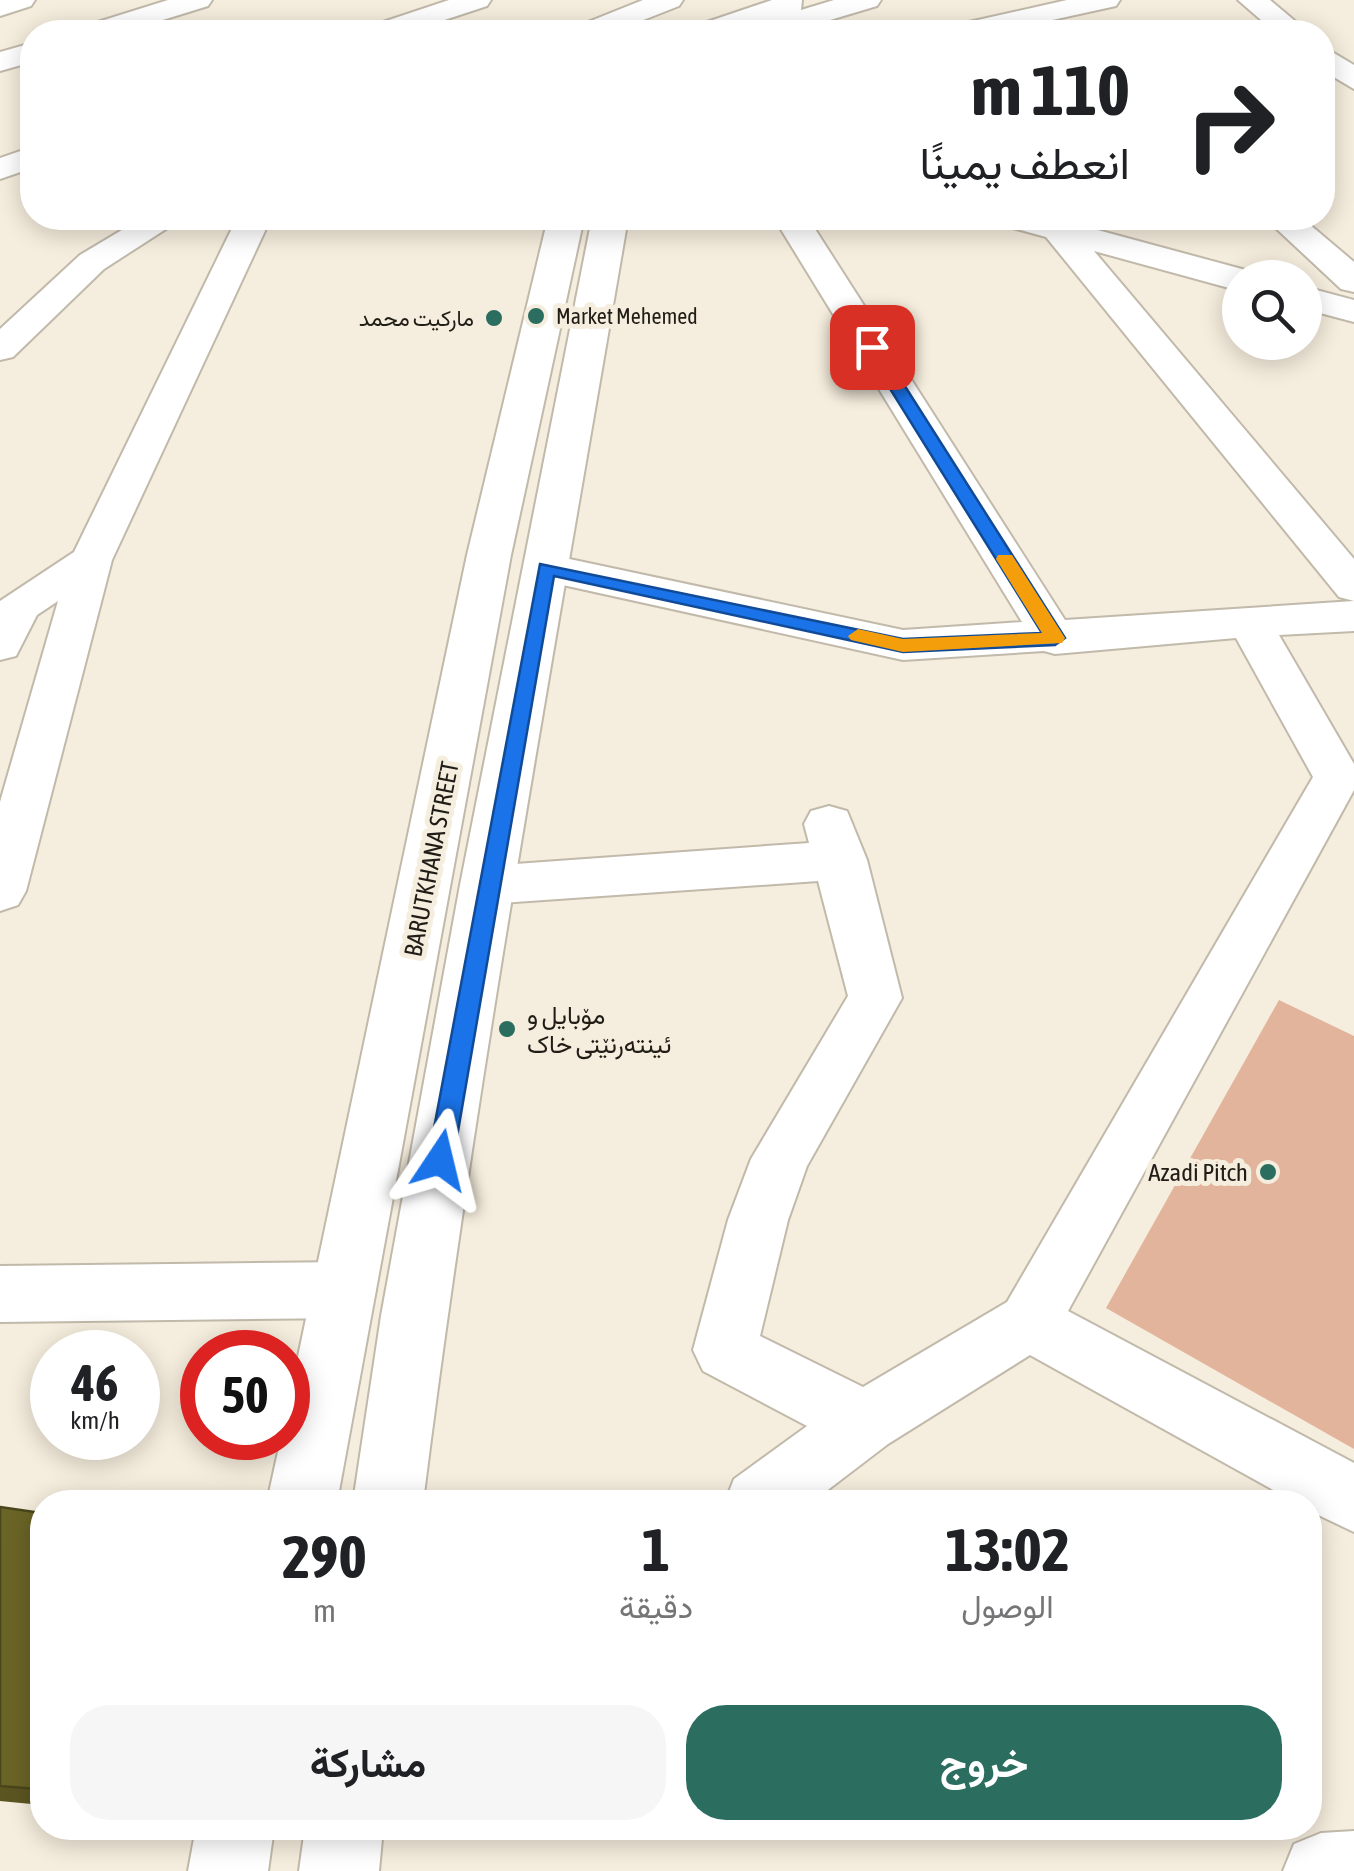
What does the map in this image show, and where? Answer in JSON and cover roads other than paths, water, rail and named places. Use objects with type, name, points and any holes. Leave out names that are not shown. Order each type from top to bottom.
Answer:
[{"type":"main road","points":[[743,20],[802,0]]},
{"type":"main road","points":[[800,20],[866,0]]},
{"type":"main road","name":"BARUTKHANA STREET","points":[[304,1490],[489,556],[585,230]]},
{"type":"main road","name":"BARUTKHANA STREET","points":[[390,1490],[414,1316],[487,885],[546,568],[586,230]]},
{"type":"main road","points":[[228,1871],[233,1840]]},
{"type":"main road","points":[[339,1871],[343,1840]]},
{"type":"street","points":[[0,7],[21,0]]},
{"type":"street","points":[[134,20],[198,0]]},
{"type":"street","points":[[408,20],[477,0]]},
{"type":"street","points":[[1015,20],[1106,0]]},
{"type":"street","points":[[1252,0],[1278,20]]},
{"type":"street","points":[[618,20],[638,12],[669,13]]},
{"type":"street","points":[[1051,12],[1060,20]]},
{"type":"street","points":[[0,349],[92,262],[146,230]]},
{"type":"street","points":[[0,891],[91,560],[248,230]]},
{"type":"street","points":[[799,230],[1055,638]]},
{"type":"street","points":[[1057,230],[1222,275]]},
{"type":"street","points":[[1057,230],[1354,587]]},
{"type":"street","points":[[1296,230],[1354,281]]},
{"type":"street","points":[[1322,303],[1354,311]]},
{"type":"street","points":[[0,645],[19,606],[91,560]]},
{"type":"street","points":[[546,568],[903,645],[1354,616]]},
{"type":"street","points":[[774,1490],[864,1422],[1029,1322],[1346,780],[1251,624]]},
{"type":"street","points":[[487,885],[836,842],[875,998],[780,1159],[758,1220],[724,1350],[864,1422]]},
{"type":"street","points":[[0,1294],[346,1290]]},
{"type":"street","points":[[1029,1322],[1354,1499]]},
{"type":"street","points":[[1322,1871],[1354,1869]]},
{"type":"place","name":"Market Mehemed","points":[[536,316]]},
{"type":"place","name":"ماركيت محمد","points":[[494,318]]},
{"type":"place","name":"مۆبایل و ئینتەرنێتی خاک","points":[[507,1029]]},
{"type":"place","name":"Azadi Pitch","points":[[1268,1172]]}]
